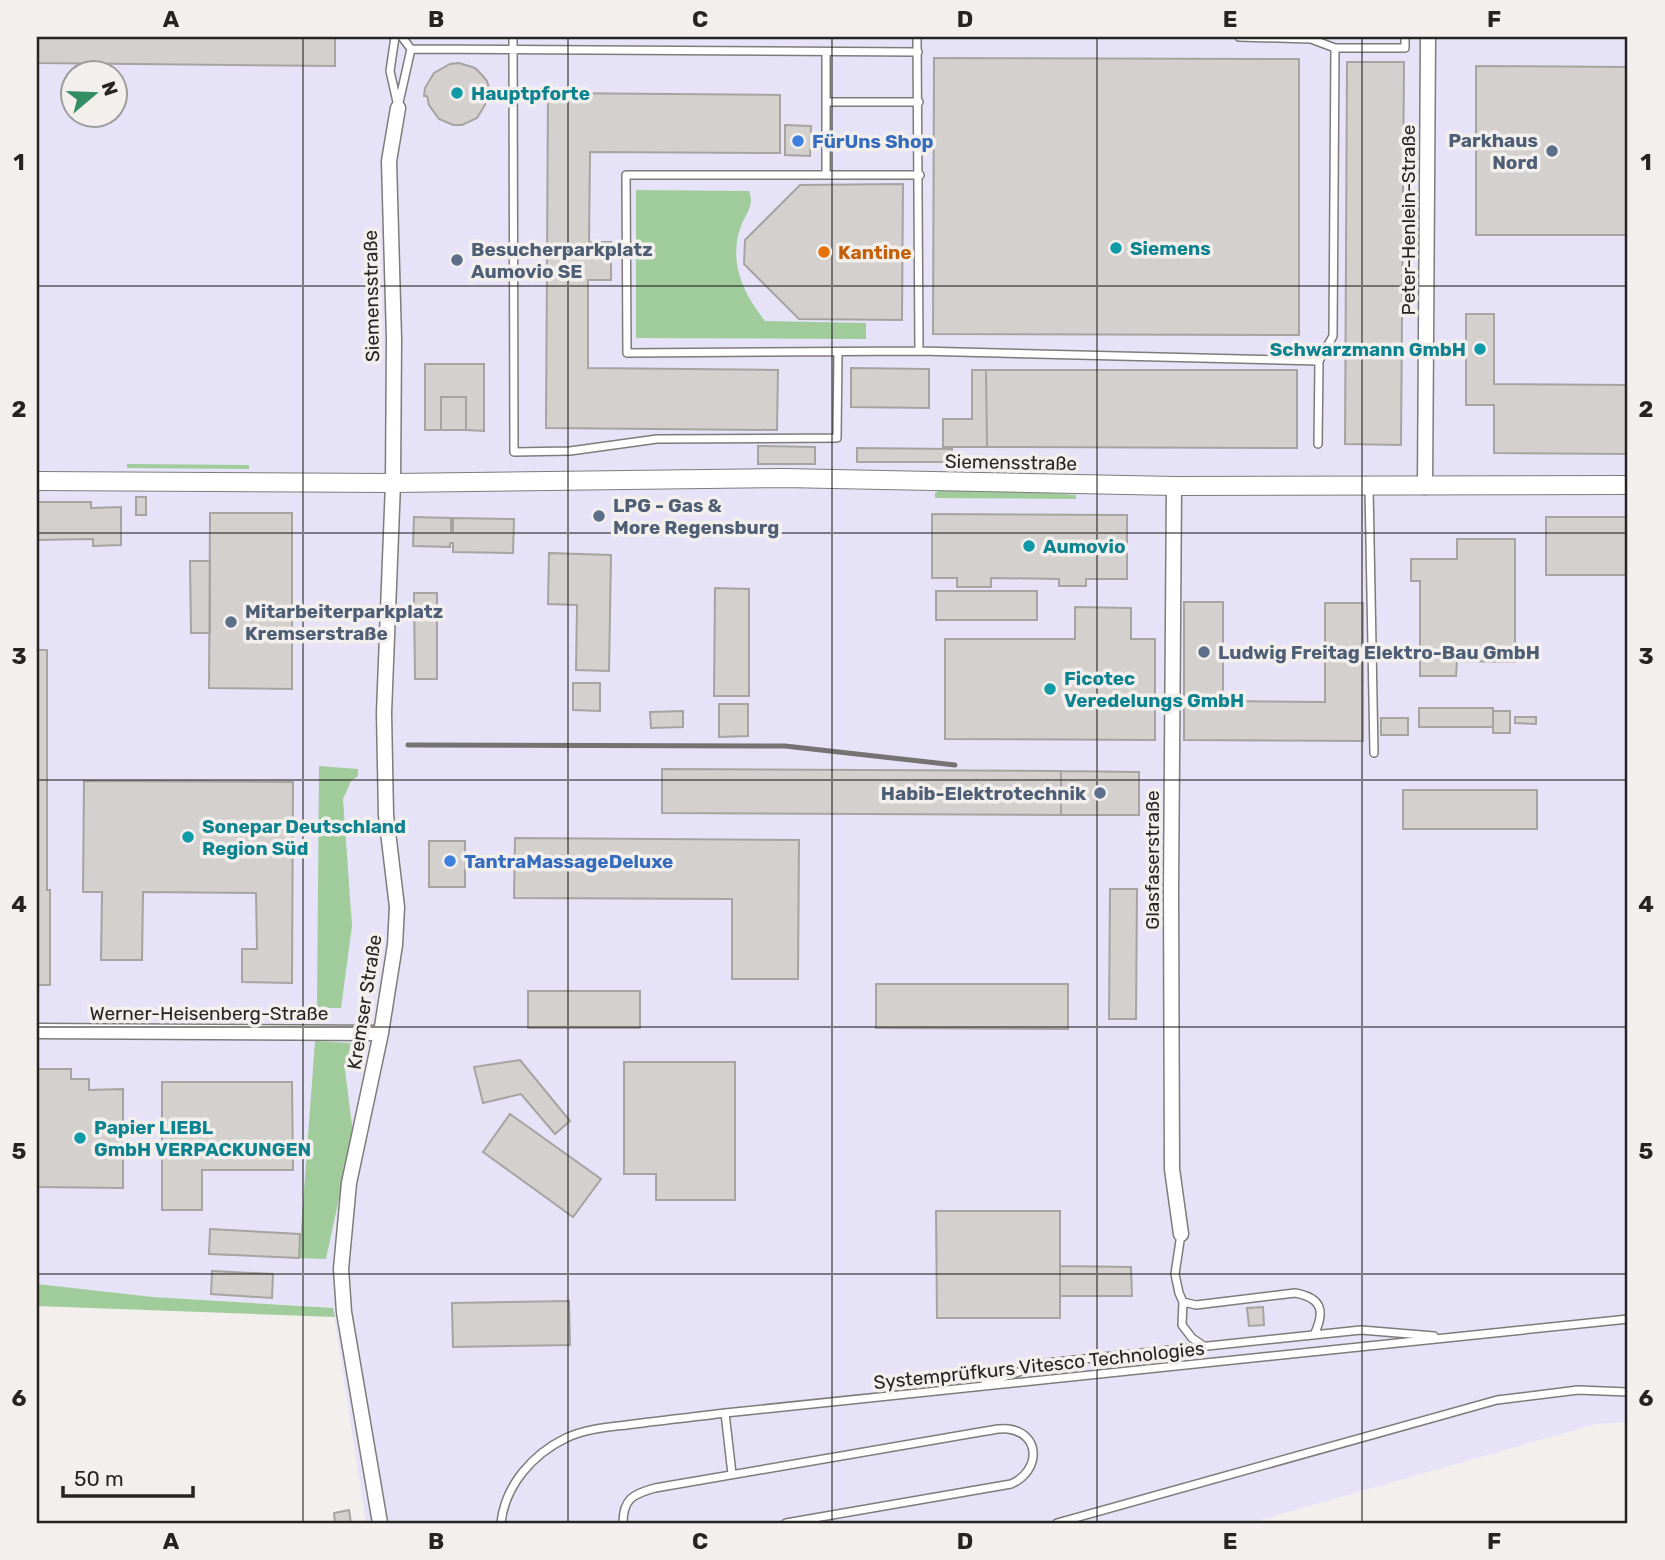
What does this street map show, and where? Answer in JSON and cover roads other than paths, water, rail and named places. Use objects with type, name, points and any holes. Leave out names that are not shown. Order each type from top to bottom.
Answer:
[{"type":"street","name":"Peter-Henlein-Straße","points":[[1425,487],[1428,37]]},
{"type":"street","name":"Siemensstraße","points":[[393,483],[394,339],[388,161],[398,108]]},
{"type":"street","name":"Siemensstraße","points":[[37,481],[393,483],[784,478],[1174,486],[1628,485]]},
{"type":"street","name":"Kremser Straße","points":[[380,1523],[344,1312],[341,1269],[349,1183],[381,1033],[396,945],[397,907],[386,815],[384,713],[393,483]]},
{"type":"street","name":"Glasfaserstraße","points":[[1174,486],[1172,1169],[1181,1234]]},
{"type":"street","name":"Werner-Heisenberg-Straße","points":[[37,1031],[381,1033]]},
{"type":"lane","points":[[395,37],[390,71],[398,108]]},
{"type":"lane","points":[[398,108],[411,49],[402,37]]},
{"type":"lane","points":[[513,37],[514,452],[570,451],[657,439],[837,438],[838,352]]},
{"type":"lane","points":[[917,37],[920,175],[919,351]]},
{"type":"lane","points":[[1239,37],[1311,39],[1335,48],[1405,48],[1405,37]]},
{"type":"lane","points":[[1318,443],[1319,361],[1333,336],[1335,48]]},
{"type":"lane","points":[[411,49],[918,52]]},
{"type":"lane","points":[[826,52],[826,174]]},
{"type":"lane","points":[[826,102],[919,102]]},
{"type":"lane","points":[[920,175],[626,174],[627,353],[919,351],[1319,361]]},
{"type":"lane","points":[[1369,487],[1374,753]]},
{"type":"lane","points":[[1181,1234],[1175,1274],[1183,1302],[1182,1325],[1192,1338],[1205,1347]]},
{"type":"lane","points":[[1183,1302],[1196,1305],[1295,1293],[1308,1295],[1317,1301],[1321,1311],[1320,1322],[1314,1335]]},
{"type":"lane","name":"Systemprüfkurs Vitesco Technologies","points":[[501,1523],[510,1492],[522,1472],[541,1452],[568,1436],[598,1429],[725,1413],[1628,1319]]},
{"type":"lane","points":[[970,1388],[1046,1363],[1361,1330],[1452,1338]]},
{"type":"lane","points":[[1057,1523],[1497,1400],[1578,1390],[1628,1392]]},
{"type":"lane","points":[[725,1413],[732,1474]]},
{"type":"lane","points":[[623,1523],[624,1510],[629,1500],[640,1492],[732,1474],[1008,1429],[1028,1439],[1032,1448],[1033,1460],[1029,1471],[1023,1478],[1011,1484],[786,1523]]},
{"type":"railway","points":[[408,745],[785,746],[955,765]]},
{"type":"place","name":"Hauptpforte","points":[[457,93]]},
{"type":"place","name":"FürUns Shop","points":[[798,141]]},
{"type":"place","name":"Parkhaus Nord","points":[[1552,151]]},
{"type":"place","name":"Siemens","points":[[1116,248]]},
{"type":"place","name":"Kantine","points":[[824,252]]},
{"type":"place","name":"Besucherparkplatz Aumovio SE","points":[[457,260]]},
{"type":"place","name":"Schwarzmann GmbH","points":[[1480,349]]},
{"type":"place","name":"LPG - Gas & More Regensburg","points":[[599,516]]},
{"type":"place","name":"Aumovio","points":[[1029,546]]},
{"type":"place","name":"Mitarbeiterparkplatz Kremserstraße","points":[[231,622]]},
{"type":"place","name":"Ludwig Freitag Elektro-Bau GmbH","points":[[1204,652]]},
{"type":"place","name":"Ficotec Veredelungs GmbH","points":[[1050,689]]},
{"type":"place","name":"Habib-Elektrotechnik","points":[[1100,793]]},
{"type":"place","name":"Sonepar Deutschland Region Süd","points":[[188,837]]},
{"type":"place","name":"TantraMassageDeluxe","points":[[450,861]]},
{"type":"place","name":"Papier LIEBL GmbH VERPACKUNGEN","points":[[80,1138]]}]
